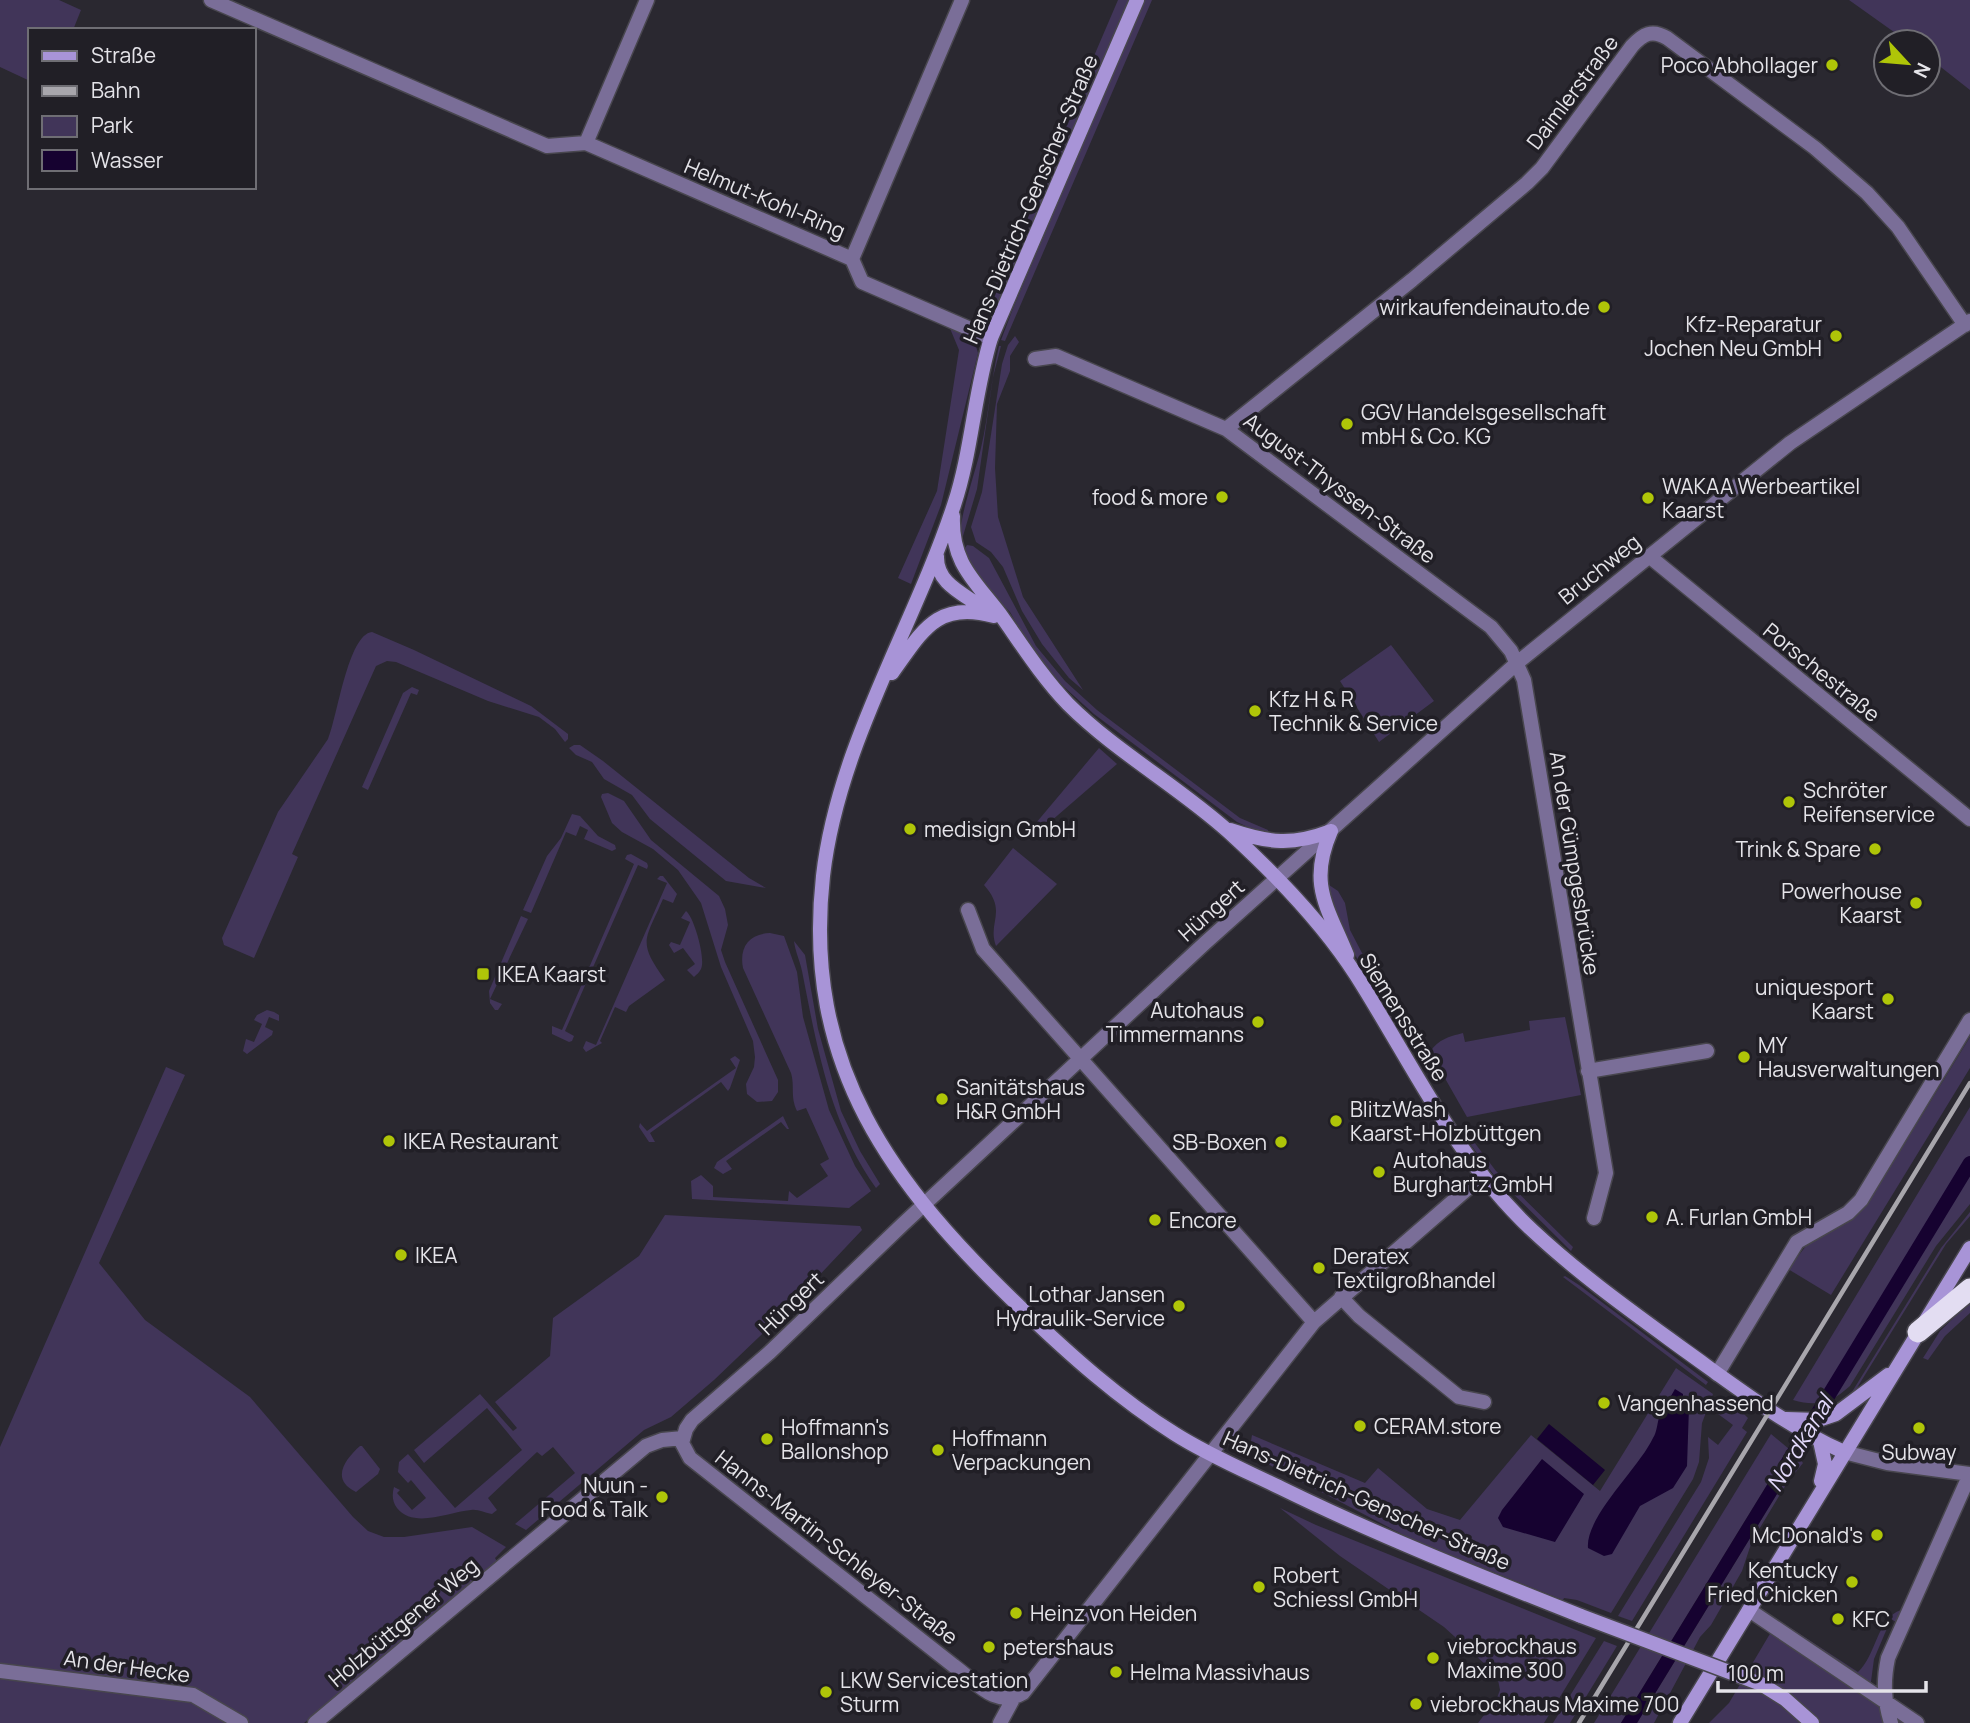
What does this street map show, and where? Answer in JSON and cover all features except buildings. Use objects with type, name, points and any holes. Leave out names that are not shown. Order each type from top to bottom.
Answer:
[{"type":"highway","points":[[1918,1332],[1970,1289]]},
{"type":"street","points":[[211,0],[547,146],[586,143],[647,0]]},
{"type":"street","name":"Helmut-Kohl-Ring","points":[[586,143],[852,259],[962,0]]},
{"type":"street","name":"Hans-Dietrich-Genscher-Straße","points":[[1137,0],[991,338],[980,378],[955,503],[848,771],[828,845],[820,915],[821,951],[830,1021],[853,1093],[883,1150],[923,1206],[981,1271],[1079,1362],[1168,1429],[1211,1454],[1332,1513],[1424,1553],[1761,1684],[1785,1699],[1812,1723]]},
{"type":"street","name":"Daimlerstraße","points":[[1226,429],[1515,195],[1542,168],[1632,46],[1645,34],[1660,34],[1843,170],[1898,228],[1967,323]]},
{"type":"street","points":[[852,259],[862,282],[991,338]]},
{"type":"street","name":"Bruchweg","points":[[1278,879],[1517,663],[1649,556],[1790,443],[1967,323]]},
{"type":"street","name":"August-Thyssen-Straße","points":[[1035,359],[1056,356],[1226,429],[1491,627],[1511,651],[1517,663]]},
{"type":"street","name":"Siemensstraße","points":[[955,503],[953,535],[957,554],[966,572],[1045,678],[1069,705],[1102,734],[1225,829],[1278,879],[1354,972],[1446,1126],[1482,1176],[1529,1227],[1567,1262],[1717,1374],[1784,1419],[1844,1452]]},
{"type":"street","name":"Siemensstraße","points":[[937,551],[937,566],[947,583],[994,612]]},
{"type":"street","name":"Porschestraße","points":[[1649,556],[1970,819]]},
{"type":"street","name":"Hans-Dietrich-Genscher-Straße","points":[[877,695],[925,628],[936,619],[963,611],[994,612]]},
{"type":"street","name":"An der Gümpgesbrücke","points":[[1517,663],[1524,680],[1606,1173],[1594,1218]]},
{"type":"street","points":[[1225,829],[1273,842],[1309,840],[1331,831]]},
{"type":"street","points":[[1331,831],[1323,849],[1319,881],[1323,899],[1354,972]]},
{"type":"street","name":"Hüngert","points":[[682,1438],[692,1420],[770,1352],[1205,943],[1278,879]]},
{"type":"street","points":[[968,910],[984,949],[1314,1322]]},
{"type":"street","points":[[1717,1374],[1797,1242],[1848,1213],[1861,1200],[1970,1020]]},
{"type":"street","points":[[1588,1071],[1707,1051]]},
{"type":"street","points":[[1000,1723],[1013,1699],[1023,1693],[1314,1322],[1482,1176]]},
{"type":"street","points":[[1680,1723],[1970,1248]]},
{"type":"street","points":[[1341,1297],[1359,1316],[1459,1397],[1484,1402]]},
{"type":"street","points":[[1784,1419],[1818,1420],[1836,1413],[1896,1368]]},
{"type":"street","name":"Holzbüttgener Weg","points":[[315,1723],[646,1446],[662,1440],[682,1438]]},
{"type":"street","name":"Hanns-Martin-Schleyer-Straße","points":[[682,1438],[686,1454],[699,1466],[992,1695],[1003,1700],[1013,1699]]},
{"type":"street","points":[[1819,1493],[1825,1464],[1820,1441]]},
{"type":"street","points":[[1844,1452],[1887,1463],[1970,1474],[1888,1658],[1883,1681],[1891,1723]]},
{"type":"street","points":[[1749,1610],[1916,1723]]},
{"type":"street","name":"An der Hecke","points":[[0,1671],[193,1695],[241,1723]]},
{"type":"green space","points":[[0,0],[59,0],[81,10],[74,28],[28,28],[28,80],[0,67]]},
{"type":"green space","points":[[1118,0],[1129,0],[994,312],[983,315]]},
{"type":"green space","points":[[1145,0],[1152,0],[1005,341],[1001,340],[1014,306]]},
{"type":"green space","points":[[1849,0],[1970,0],[1970,90],[1942,68],[1942,28],[1888,28]]},
{"type":"green space","points":[[949,326],[973,336],[978,353],[941,505],[911,584],[898,578],[937,491],[959,350]]},
{"type":"green space","points":[[1015,336],[1019,342],[1010,356],[1010,371],[997,404],[995,468],[998,517],[1023,597],[1083,690],[1069,678],[1042,644],[1022,611],[1003,567],[991,552],[976,542],[971,527],[982,492],[1002,364],[1008,345]]},
{"type":"green space","points":[[999,346],[1001,346],[993,376]]},
{"type":"green space","points":[[992,382],[977,489],[963,536],[960,538],[965,507],[984,435]]},
{"type":"green space","points":[[967,545],[973,546],[989,558],[1036,646],[1065,681],[1097,710],[1240,818],[1268,830],[1269,834],[1237,822],[1094,714],[1063,686],[1029,646],[1010,612],[979,581],[963,551]]},
{"type":"green space","points":[[372,632],[531,706],[568,734],[568,739],[565,742],[555,729],[539,717],[488,701],[396,662],[387,661],[376,666],[292,854],[298,857],[254,958],[224,945],[222,938],[278,812],[328,739],[344,679],[356,647],[364,636]]},
{"type":"green space","points":[[1391,645],[1434,701],[1379,742],[1340,681]]},
{"type":"green space","points":[[412,687],[419,690],[417,695],[411,693],[368,790],[362,787],[403,693]]},
{"type":"green space","points":[[580,745],[603,761],[749,878],[766,888],[726,881],[650,819],[632,795],[604,779],[592,762],[576,755],[569,748]]},
{"type":"green space","points":[[1099,748],[1117,764],[1043,828],[1036,823]]},
{"type":"green space","points":[[608,793],[624,801],[651,840],[719,896],[728,925],[721,950],[778,1080],[778,1092],[772,1101],[757,1102],[747,1094],[746,1084],[754,1067],[753,1041],[721,967],[701,903],[678,870],[653,849],[622,832],[612,823],[601,797],[602,794]]},
{"type":"green space","points":[[572,814],[580,816],[598,836],[615,845],[616,849],[612,851],[584,839],[588,830],[580,826],[576,836],[566,832],[531,913],[523,910],[547,856],[561,838]]},
{"type":"green space","points":[[1013,848],[1057,884],[996,946],[995,903],[984,885]]},
{"type":"green space","points":[[631,854],[648,866],[647,869],[638,865],[565,1031],[574,1036],[569,1042],[552,1034],[552,1026],[562,1030],[634,864],[625,859]]},
{"type":"green space","points":[[663,876],[677,894],[673,903],[663,899],[648,933],[647,948],[665,980],[629,1006],[626,1012],[615,1007],[600,1041],[602,1043],[586,1052],[583,1048],[586,1041],[596,1045],[667,883],[657,879]]},
{"type":"green space","points":[[1326,883],[1338,891],[1345,903],[1350,930],[1373,974],[1419,1045],[1414,1052],[1351,947],[1340,925]]},
{"type":"green space","points":[[686,911],[696,929],[701,948],[701,969],[694,977],[687,970],[695,964],[683,948],[674,953],[669,945],[671,942],[680,945],[690,922],[681,918]]},
{"type":"green space","points":[[521,916],[528,919],[490,999],[502,1004],[495,1010],[490,1003],[489,991]]},
{"type":"green space","points":[[770,933],[784,936],[797,972],[803,1017],[829,1110],[855,1166],[871,1191],[849,1208],[692,1199],[691,1181],[701,1175],[713,1186],[713,1197],[788,1201],[789,1191],[797,1198],[828,1176],[820,1164],[829,1159],[806,1108],[797,1111],[791,1073],[743,968],[743,954],[747,943],[756,936]]},
{"type":"green space","points":[[794,941],[805,955],[818,1029],[841,1111],[880,1184],[876,1188],[847,1138],[827,1084]]},
{"type":"green space","points":[[267,1010],[279,1015],[279,1021],[269,1017],[265,1027],[273,1031],[272,1035],[247,1054],[243,1051],[246,1039],[254,1042],[262,1024],[254,1020],[257,1015]]},
{"type":"green space","points":[[1565,1017],[1581,1095],[1467,1117],[1430,1052],[1433,1048],[1444,1039],[1463,1033],[1465,1042],[1530,1030],[1529,1021]]},
{"type":"green space","points":[[1970,1037],[1970,1068],[1831,1295],[1788,1269],[1806,1246],[1847,1223],[1867,1205]]},
{"type":"green space","points":[[735,1056],[740,1060],[728,1091],[721,1082],[650,1133],[655,1142],[649,1142],[639,1127],[640,1123],[647,1131],[736,1068],[730,1059]]},
{"type":"green space","points":[[166,1067],[185,1075],[99,1263],[145,1320],[250,1397],[368,1531],[384,1537],[404,1537],[472,1527],[506,1547],[495,1558],[498,1563],[304,1723],[249,1723],[207,1697],[0,1667],[0,1447]]},
{"type":"green space","points":[[1970,1107],[1970,1204],[1936,1246],[1850,1386],[1823,1402],[1793,1400]]},
{"type":"green space","points":[[783,1116],[789,1129],[781,1122],[726,1161],[732,1169],[723,1174],[714,1168],[717,1162]]},
{"type":"green space","points":[[1471,1138],[1496,1171],[1573,1247],[1571,1251],[1494,1175],[1467,1140]]},
{"type":"green space","points":[[1970,1212],[1970,1216],[1946,1244],[1847,1400],[1941,1248]]},
{"type":"green space","points":[[665,1215],[860,1226],[862,1230],[778,1319],[714,1380],[671,1417],[644,1430],[526,1530],[515,1524],[575,1473],[553,1447],[542,1456],[537,1452],[488,1498],[497,1510],[492,1514],[471,1510],[422,1518],[404,1514],[397,1508],[393,1498],[394,1487],[400,1490],[397,1493],[412,1510],[426,1498],[411,1480],[408,1483],[398,1472],[399,1462],[408,1454],[455,1508],[522,1450],[487,1408],[424,1463],[414,1450],[480,1394],[513,1431],[517,1428],[495,1402],[550,1356],[553,1318],[639,1256]]},
{"type":"green space","points":[[1563,1277],[1708,1382],[1706,1385]]},
{"type":"green space","points":[[1970,1302],[1970,1313],[1945,1336],[1928,1360],[1923,1358],[1940,1331]]},
{"type":"green space","points":[[1676,1368],[1713,1394],[1702,1423],[1699,1462],[1693,1479],[1611,1613],[1577,1600],[1563,1600],[1415,1541],[1264,1462],[1255,1456],[1257,1453],[1251,1441],[1252,1435],[1365,1483],[1378,1468],[1427,1509],[1460,1520],[1531,1435],[1600,1491]]},
{"type":"green space","points":[[1720,1399],[1736,1406],[1748,1418],[1742,1428],[1747,1432],[1632,1621],[1618,1616],[1701,1482],[1709,1458],[1708,1437],[1718,1445],[1733,1425],[1714,1411]]},
{"type":"green space","points":[[1771,1434],[1789,1449],[1621,1723],[1594,1723]]},
{"type":"green space","points":[[360,1446],[380,1469],[378,1474],[356,1492],[348,1487],[342,1476],[345,1463]]},
{"type":"green space","points":[[1799,1458],[1803,1463],[1787,1483],[1752,1541],[1742,1571],[1711,1625],[1700,1637],[1654,1723],[1637,1723]]},
{"type":"green space","points":[[1280,1508],[1596,1638],[1544,1723],[1478,1723],[1497,1698],[1500,1690],[1497,1675],[1444,1627],[1340,1556]]},
{"type":"green space","points":[[1901,1610],[1896,1622],[1891,1619],[1874,1659],[1870,1689],[1782,1628],[1780,1621],[1858,1672],[1869,1657],[1887,1621]]},
{"type":"green space","points":[[1771,1632],[1906,1723],[1709,1723],[1729,1703]]},
{"type":"green space","points":[[1604,1641],[1617,1646],[1570,1723],[1553,1723]]},
{"type":"green space","points":[[0,1676],[195,1701],[232,1723],[0,1723]]},
{"type":"water","points":[[1675,1389],[1683,1394],[1683,1403],[1689,1407],[1687,1466],[1673,1488],[1640,1506],[1612,1554],[1604,1556],[1588,1548],[1589,1536],[1604,1507],[1646,1450]]},
{"type":"water","points":[[1549,1424],[1605,1470],[1593,1485],[1537,1439]]},
{"type":"water","points":[[1789,1449],[1799,1458],[1637,1723],[1621,1723]]},
{"type":"water","points":[[1542,1459],[1584,1494],[1555,1542],[1503,1527],[1498,1518]]},
{"type":"waterway","name":"Nordkanal","points":[[1785,1467],[1970,1163]]},
{"type":"railway","points":[[1579,1723],[1970,1083]]},
{"type":"place","name":"Poco Abhollager","points":[[1832,65]]},
{"type":"place","name":"wirkaufendeinauto.de","points":[[1604,307]]},
{"type":"place","name":"Kfz-Reparatur Jochen Neu GmbH","points":[[1836,336]]},
{"type":"place","name":"GGV Handelsgesellschaft mbH & Co. KG","points":[[1347,424]]},
{"type":"place","name":"food & more","points":[[1222,497]]},
{"type":"place","name":"WAKAA Werbeartikel Kaarst","points":[[1648,498]]},
{"type":"place","name":"Kfz H & R Technik & Service","points":[[1255,711]]},
{"type":"place","name":"Schröter Reifenservice","points":[[1789,802]]},
{"type":"place","name":"medisign GmbH","points":[[910,829]]},
{"type":"place","name":"Trink & Spare","points":[[1875,849]]},
{"type":"place","name":"Powerhouse Kaarst","points":[[1916,903]]},
{"type":"place","name":"IKEA Kaarst","points":[[483,974]]},
{"type":"place","name":"uniquesport Kaarst","points":[[1888,999]]},
{"type":"place","name":"Autohaus Timmermanns","points":[[1258,1022]]},
{"type":"place","name":"MY Hausverwaltungen","points":[[1744,1057]]},
{"type":"place","name":"Sanitätshaus H&R GmbH","points":[[942,1099]]},
{"type":"place","name":"BlitzWash Kaarst-Holzbüttgen","points":[[1336,1121]]},
{"type":"place","name":"IKEA Restaurant","points":[[389,1141]]},
{"type":"place","name":"SB-Boxen","points":[[1281,1142]]},
{"type":"place","name":"Autohaus Burghartz GmbH","points":[[1379,1172]]},
{"type":"place","name":"A. Furlan GmbH","points":[[1652,1217]]},
{"type":"place","name":"Encore","points":[[1155,1220]]},
{"type":"place","name":"IKEA","points":[[401,1255]]},
{"type":"place","name":"Deratex Textilgroßhandel","points":[[1319,1268]]},
{"type":"place","name":"Lothar Jansen Hydraulik-Service","points":[[1179,1306]]},
{"type":"place","name":"Vangenhassend","points":[[1604,1403]]},
{"type":"place","name":"CERAM.store","points":[[1360,1426]]},
{"type":"place","name":"Subway","points":[[1919,1428]]},
{"type":"place","name":"Hoffmann's Ballonshop","points":[[767,1439]]},
{"type":"place","name":"Hoffmann Verpackungen","points":[[938,1450]]},
{"type":"place","name":"Nuun - Food & Talk","points":[[662,1497]]},
{"type":"place","name":"McDonald's","points":[[1877,1535]]},
{"type":"place","name":"Kentucky Fried Chicken","points":[[1852,1582]]},
{"type":"place","name":"Robert Schiessl GmbH","points":[[1259,1587]]},
{"type":"place","name":"Heinz von Heiden","points":[[1016,1613]]},
{"type":"place","name":"KFC","points":[[1838,1619]]},
{"type":"place","name":"petershaus","points":[[989,1647]]},
{"type":"place","name":"viebrockhaus Maxime 300","points":[[1433,1658]]},
{"type":"place","name":"Helma Massivhaus","points":[[1116,1672]]},
{"type":"place","name":"LKW Servicestation Sturm","points":[[826,1692]]},
{"type":"place","name":"viebrockhaus Maxime 700","points":[[1416,1704]]}]
